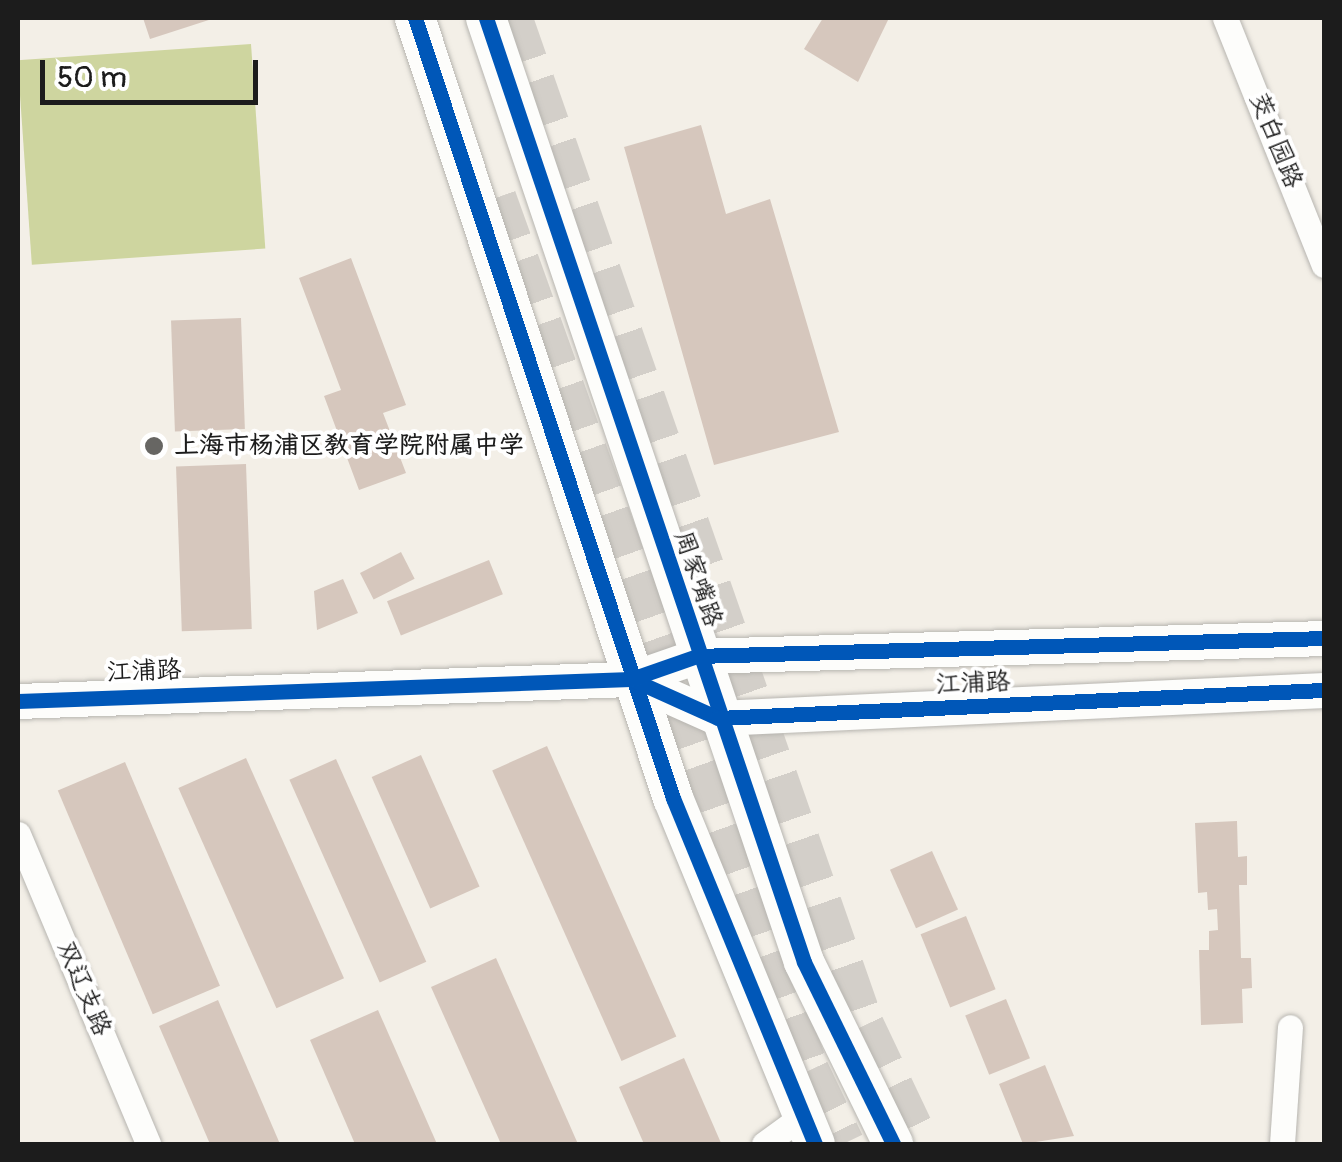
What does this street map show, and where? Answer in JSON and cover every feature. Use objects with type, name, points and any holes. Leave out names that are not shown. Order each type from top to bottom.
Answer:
[{"type":"main road","points":[[415,18],[631,679],[808,1131]]},
{"type":"main road","name":"周家嘴路","points":[[486,18],[697,656],[804,962],[893,1144]]},
{"type":"main road","name":"江浦路","points":[[18,702],[631,679],[697,656],[1324,638]]},
{"type":"main road","name":"江浦路","points":[[631,679],[718,718],[1324,690]]},
{"type":"street","name":"茭白园路","points":[[1225,18],[1324,266]]},
{"type":"street","name":"双辽支路","points":[[18,834],[148,1144]]},
{"type":"street","points":[[1282,1144],[1290,1027]]},
{"type":"street","points":[[764,1144],[808,1131]]},
{"type":"green space","points":[[251,44],[265,249],[32,265],[18,60]]},
{"type":"building","points":[[143,18],[215,18],[150,39]]},
{"type":"building","points":[[823,18],[889,18],[858,82],[804,49]]},
{"type":"building","points":[[701,125],[726,214],[770,199],[839,432],[714,465],[624,147]]},
{"type":"building","points":[[351,258],[406,405],[383,413],[406,473],[359,490],[324,396],[341,390],[299,278]]},
{"type":"building","points":[[241,318],[245,429],[175,431],[171,320]]},
{"type":"building","points":[[246,464],[252,629],[182,631],[176,466]]},
{"type":"building","points":[[401,552],[415,579],[374,600],[360,573]]},
{"type":"building","points":[[489,560],[503,594],[401,636],[387,601]]},
{"type":"building","points":[[343,579],[358,613],[317,630],[314,591]]},
{"type":"building","points":[[547,746],[676,1037],[622,1061],[492,770]]},
{"type":"building","points":[[421,755],[480,887],[430,909],[372,777]]},
{"type":"building","points":[[246,758],[344,978],[276,1008],[178,788]]},
{"type":"building","points":[[336,759],[426,962],[380,983],[289,780]]},
{"type":"building","points":[[125,762],[220,986],[153,1014],[58,791]]},
{"type":"building","points":[[1237,821],[1238,857],[1247,856],[1247,885],[1239,885],[1241,958],[1251,958],[1252,988],[1242,989],[1243,1023],[1201,1025],[1199,950],[1209,950],[1209,931],[1218,930],[1217,909],[1208,910],[1207,892],[1198,893],[1195,823]]},
{"type":"building","points":[[932,851],[958,909],[916,928],[890,870]]},
{"type":"building","points":[[966,916],[996,989],[950,1008],[921,934]]},
{"type":"building","points":[[496,958],[578,1144],[501,1144],[431,987]]},
{"type":"building","points":[[1006,999],[1030,1058],[989,1075],[965,1015]]},
{"type":"building","points":[[218,1000],[280,1144],[210,1144],[159,1026]]},
{"type":"building","points":[[378,1010],[437,1144],[355,1144],[310,1040]]},
{"type":"building","points":[[684,1058],[721,1143],[644,1144],[619,1087]]},
{"type":"building","points":[[1045,1065],[1074,1136],[1023,1144],[999,1084]]},
{"type":"tunnel","points":[[510,18],[862,1026],[918,1144]]},
{"type":"tunnel","points":[[494,198],[807,1071],[842,1144]]},
{"type":"cycle path","points":[[415,18],[673,798],[815,1144]]},
{"type":"cycle path","points":[[486,18],[804,962],[893,1144]]},
{"type":"cycle path","points":[[18,701],[631,679],[697,656],[1324,638]]},
{"type":"cycle path","points":[[631,679],[718,718],[1324,690]]},
{"type":"place","name":"上海市杨浦区教育学院附属中学","points":[[154,446]]}]
